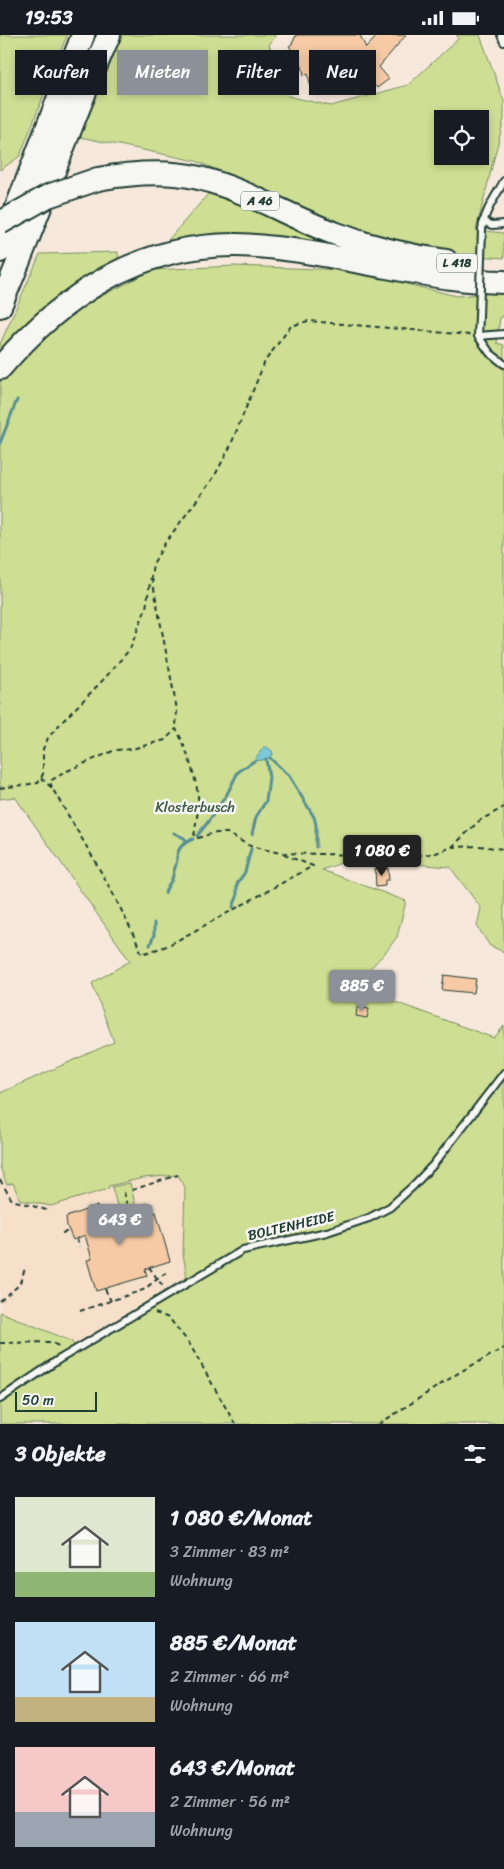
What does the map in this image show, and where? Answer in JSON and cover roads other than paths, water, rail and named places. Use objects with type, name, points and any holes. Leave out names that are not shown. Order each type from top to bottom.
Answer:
[{"type":"highway","points":[[0,251],[83,35]]},
{"type":"highway","points":[[0,306],[22,257],[88,81],[109,35]]},
{"type":"highway","name":"A 46","points":[[0,223],[48,196],[98,179],[146,173],[181,175],[198,178],[242,193],[416,265]]},
{"type":"highway","points":[[0,368],[23,341],[56,311],[85,290],[120,271],[151,259],[177,252],[236,245],[416,265]]},
{"type":"highway","name":"L 418","points":[[416,265],[504,267]]},
{"type":"highway","name":"L 418","points":[[416,265],[463,279],[504,282]]},
{"type":"lane","points":[[501,35],[504,41]]},
{"type":"lane","points":[[504,181],[483,221],[478,336],[490,353],[504,364]]},
{"type":"lane","points":[[483,221],[492,225],[504,224]]},
{"type":"lane","points":[[478,336],[504,334]]},
{"type":"lane","name":"BOLTENHEIDE","points":[[0,1399],[167,1292],[243,1250],[327,1232],[369,1218],[390,1207],[432,1165],[504,1073]]},
{"type":"water","points":[[264,747],[273,752],[272,755],[266,759],[254,761],[262,749]]},
{"type":"waterway","points":[[0,443],[17,400]]},
{"type":"waterway","points":[[270,758],[289,776],[314,817],[316,847]]},
{"type":"waterway","points":[[252,834],[256,817],[266,801],[269,778],[266,759]]},
{"type":"waterway","points":[[197,836],[227,794],[238,772],[254,761]]},
{"type":"waterway","points":[[174,833],[187,841]]},
{"type":"waterway","points":[[165,893],[172,879],[180,847],[193,839]]},
{"type":"waterway","points":[[233,907],[237,897],[237,884],[245,872],[251,849]]},
{"type":"waterway","points":[[150,945],[154,935],[154,923]]},
{"type":"park label","name":"Klosterbusch","points":[[195,807]]}]
